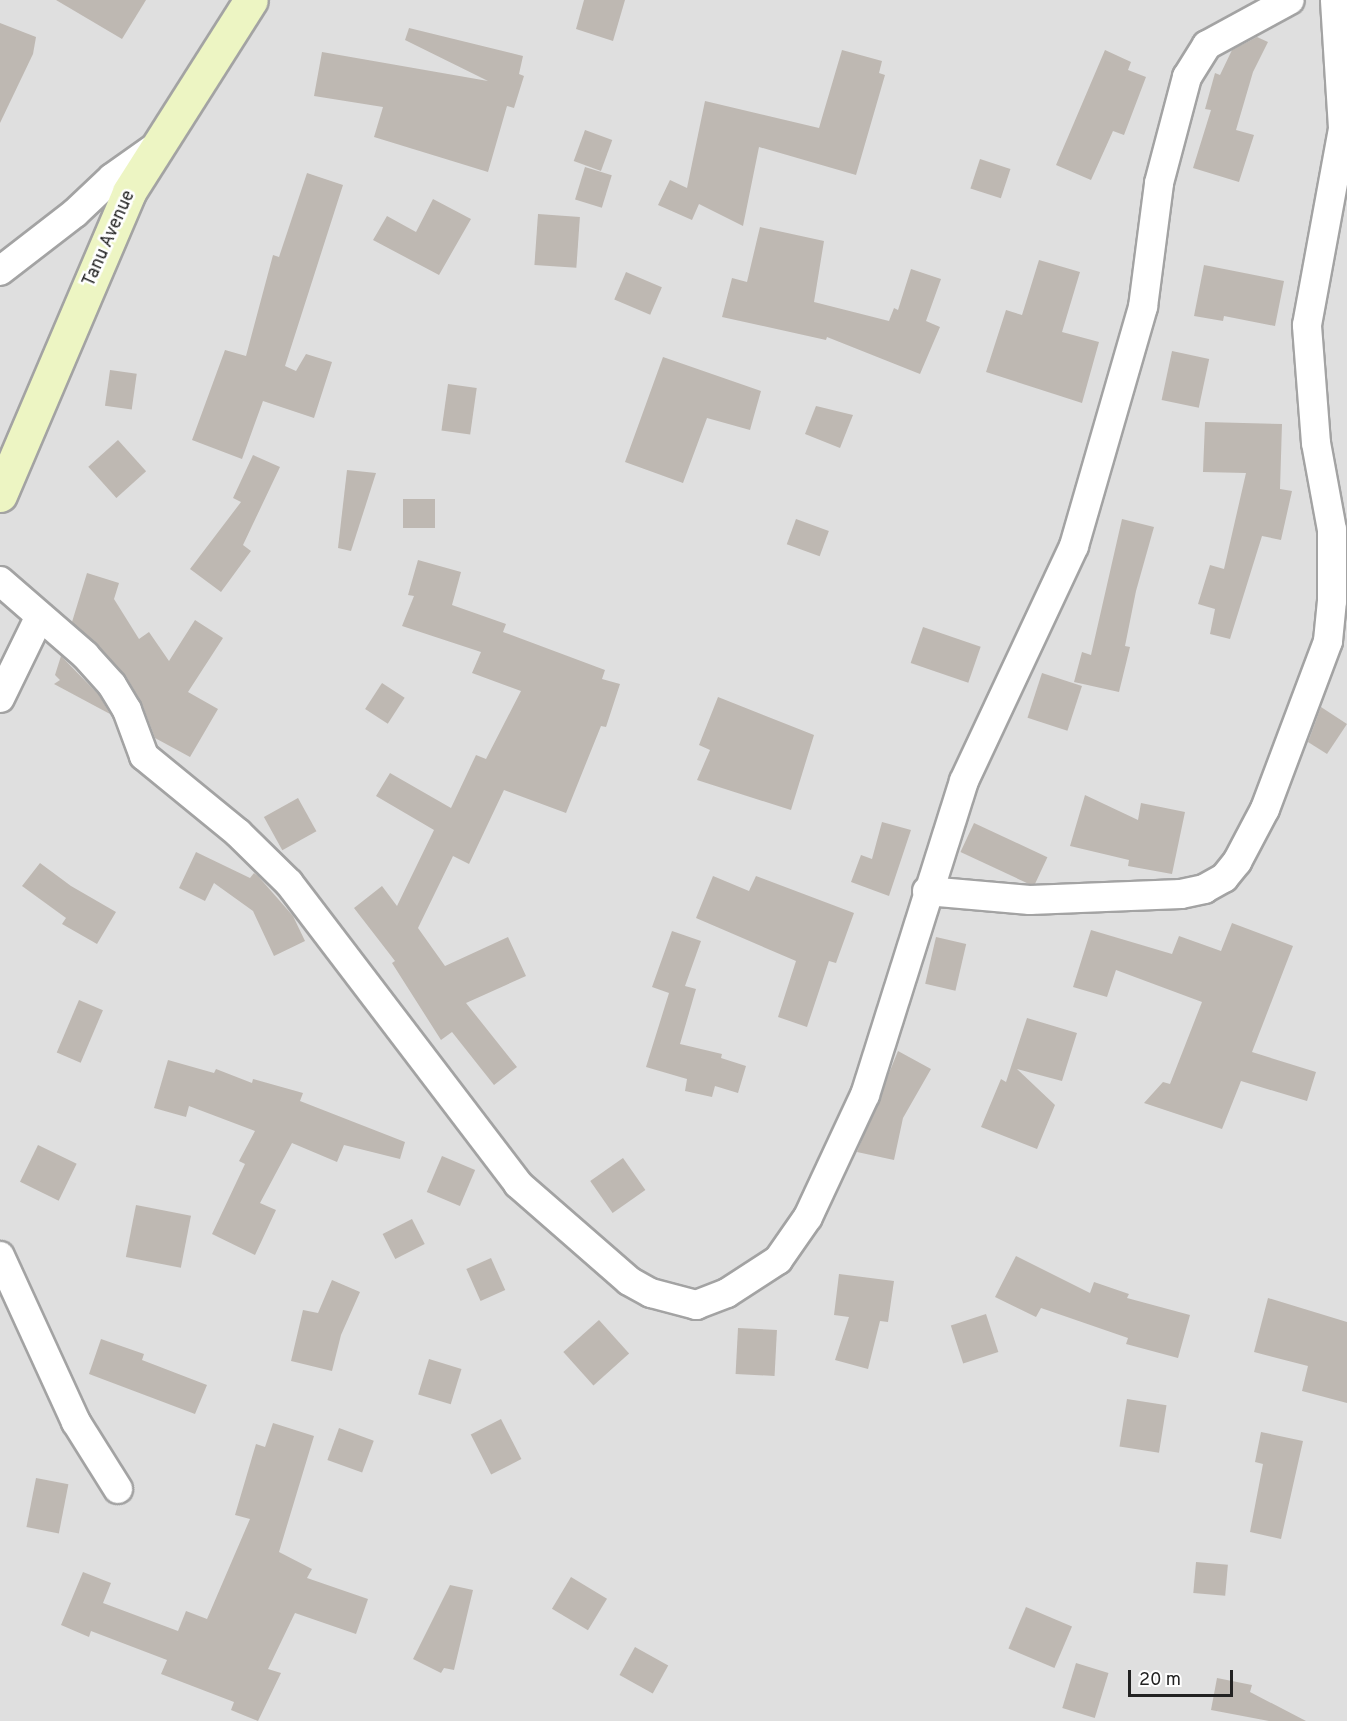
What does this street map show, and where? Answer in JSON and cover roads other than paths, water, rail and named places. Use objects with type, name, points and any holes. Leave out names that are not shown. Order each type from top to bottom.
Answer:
[{"type":"street","name":"Tanu Avenue","points":[[0,495],[129,192],[251,0]]},
{"type":"street","points":[[0,581],[112,685],[127,710],[144,756],[238,833],[289,883],[518,1184],[629,1281],[674,1302],[696,1305],[753,1279],[778,1260],[808,1216],[865,1095],[927,891],[964,781],[1074,546],[1143,307],[1159,183],[1187,77],[1207,45],[1290,0]]},
{"type":"street","points":[[927,891],[1030,900],[1181,894],[1204,889],[1224,878],[1237,862],[1266,809],[1328,641],[1332,601],[1332,530],[1317,443],[1307,326],[1342,128],[1335,0]]},
{"type":"street","points":[[0,272],[75,213],[112,177],[160,144]]},
{"type":"street","points":[[0,698],[40,616]]},
{"type":"street","points":[[0,1257],[11,1303],[76,1422],[118,1489]]}]
